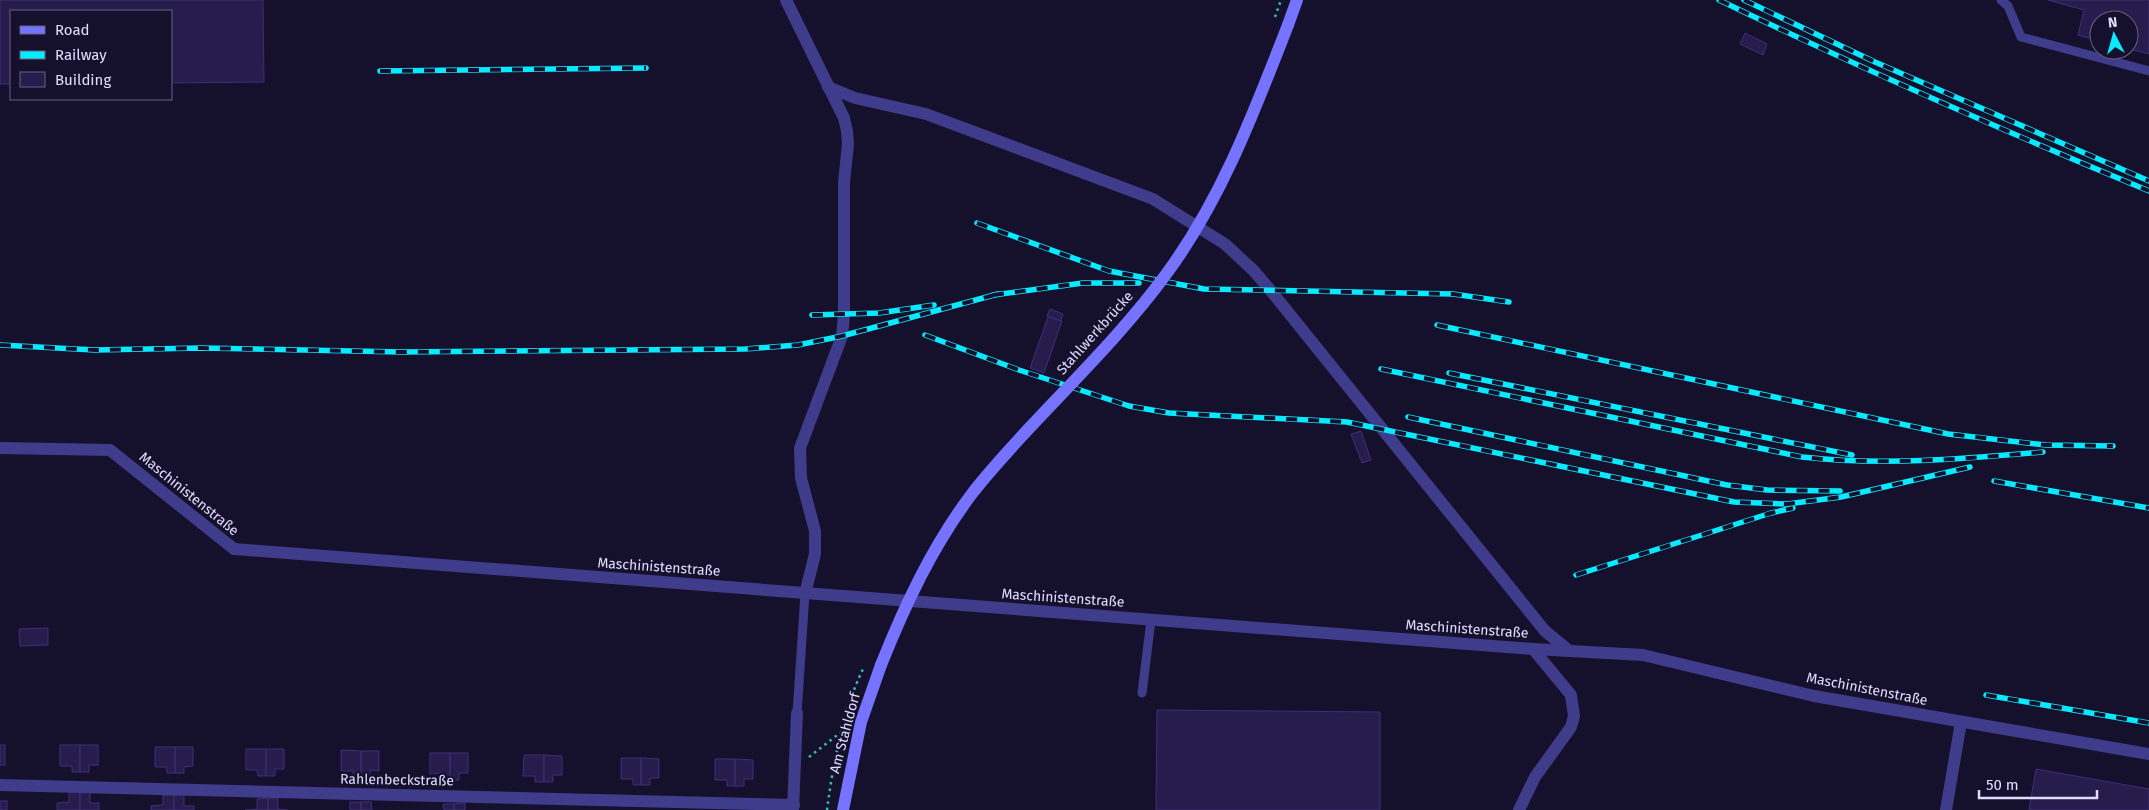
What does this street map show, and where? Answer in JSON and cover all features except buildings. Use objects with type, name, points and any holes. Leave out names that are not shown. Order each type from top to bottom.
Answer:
[{"type":"main road","name":"Stahlwerkbrücke","points":[[881,665],[903,610],[931,557],[971,496],[1126,322],[1166,274],[1189,241],[1229,171],[1297,0]]},
{"type":"main road","name":"Am Stahldorf","points":[[843,810],[861,722],[881,665]]},
{"type":"street","points":[[786,0],[844,118],[847,130],[842,336],[800,448],[801,478],[815,531],[815,554],[805,594]]},
{"type":"street","points":[[828,87],[855,98],[926,114],[1153,199],[1225,244],[1254,271],[1271,291],[1545,631],[1567,649]]},
{"type":"street","name":"Maschinistenstraße","points":[[0,448],[110,450],[234,549],[1533,649],[1567,649],[1643,655],[1814,696],[2149,754]]},
{"type":"street","points":[[1519,810],[1535,778],[1571,727],[1574,716],[1571,695],[1533,649]]},
{"type":"street","points":[[793,807],[797,713]]},
{"type":"street","points":[[1946,810],[1961,722]]},
{"type":"street","name":"Rahlenbeckstraße","points":[[0,785],[793,807]]},
{"type":"lane","points":[[2001,0],[2008,6],[2021,37],[2149,71]]},
{"type":"lane","points":[[797,713],[805,594]]},
{"type":"lane","points":[[1142,693],[1151,620]]},
{"type":"path","points":[[1275,18],[1281,0]]},
{"type":"path","points":[[807,758],[842,732]]},
{"type":"railway","points":[[1719,0],[1932,98],[2149,191]]},
{"type":"railway","points":[[1744,0],[1875,62],[2149,181]]},
{"type":"railway","points":[[380,71],[646,68]]},
{"type":"railway","points":[[977,223],[1109,271],[1204,289],[1453,294],[1509,302]]},
{"type":"railway","points":[[993,295],[1083,283],[1139,283]]},
{"type":"railway","points":[[0,345],[95,350],[201,348],[401,352],[745,349],[798,345],[842,336],[998,294]]},
{"type":"railway","points":[[812,315],[879,313],[934,305]]},
{"type":"railway","points":[[1437,325],[1948,434],[2046,445],[2113,446]]},
{"type":"railway","points":[[925,335],[1019,370],[1129,406],[1169,413],[1347,422],[1734,502],[1787,504],[1841,497],[1970,467]]},
{"type":"railway","points":[[1381,369],[1802,457],[1832,460],[1892,461],[1952,459],[2043,452]]},
{"type":"railway","points":[[1449,373],[1852,455]]},
{"type":"railway","points":[[1408,417],[1727,485],[1767,490],[1840,491]]},
{"type":"railway","points":[[1994,481],[2149,508]]},
{"type":"railway","points":[[1576,575],[1771,513],[1793,508]]},
{"type":"railway","points":[[1986,695],[2149,723]]}]
